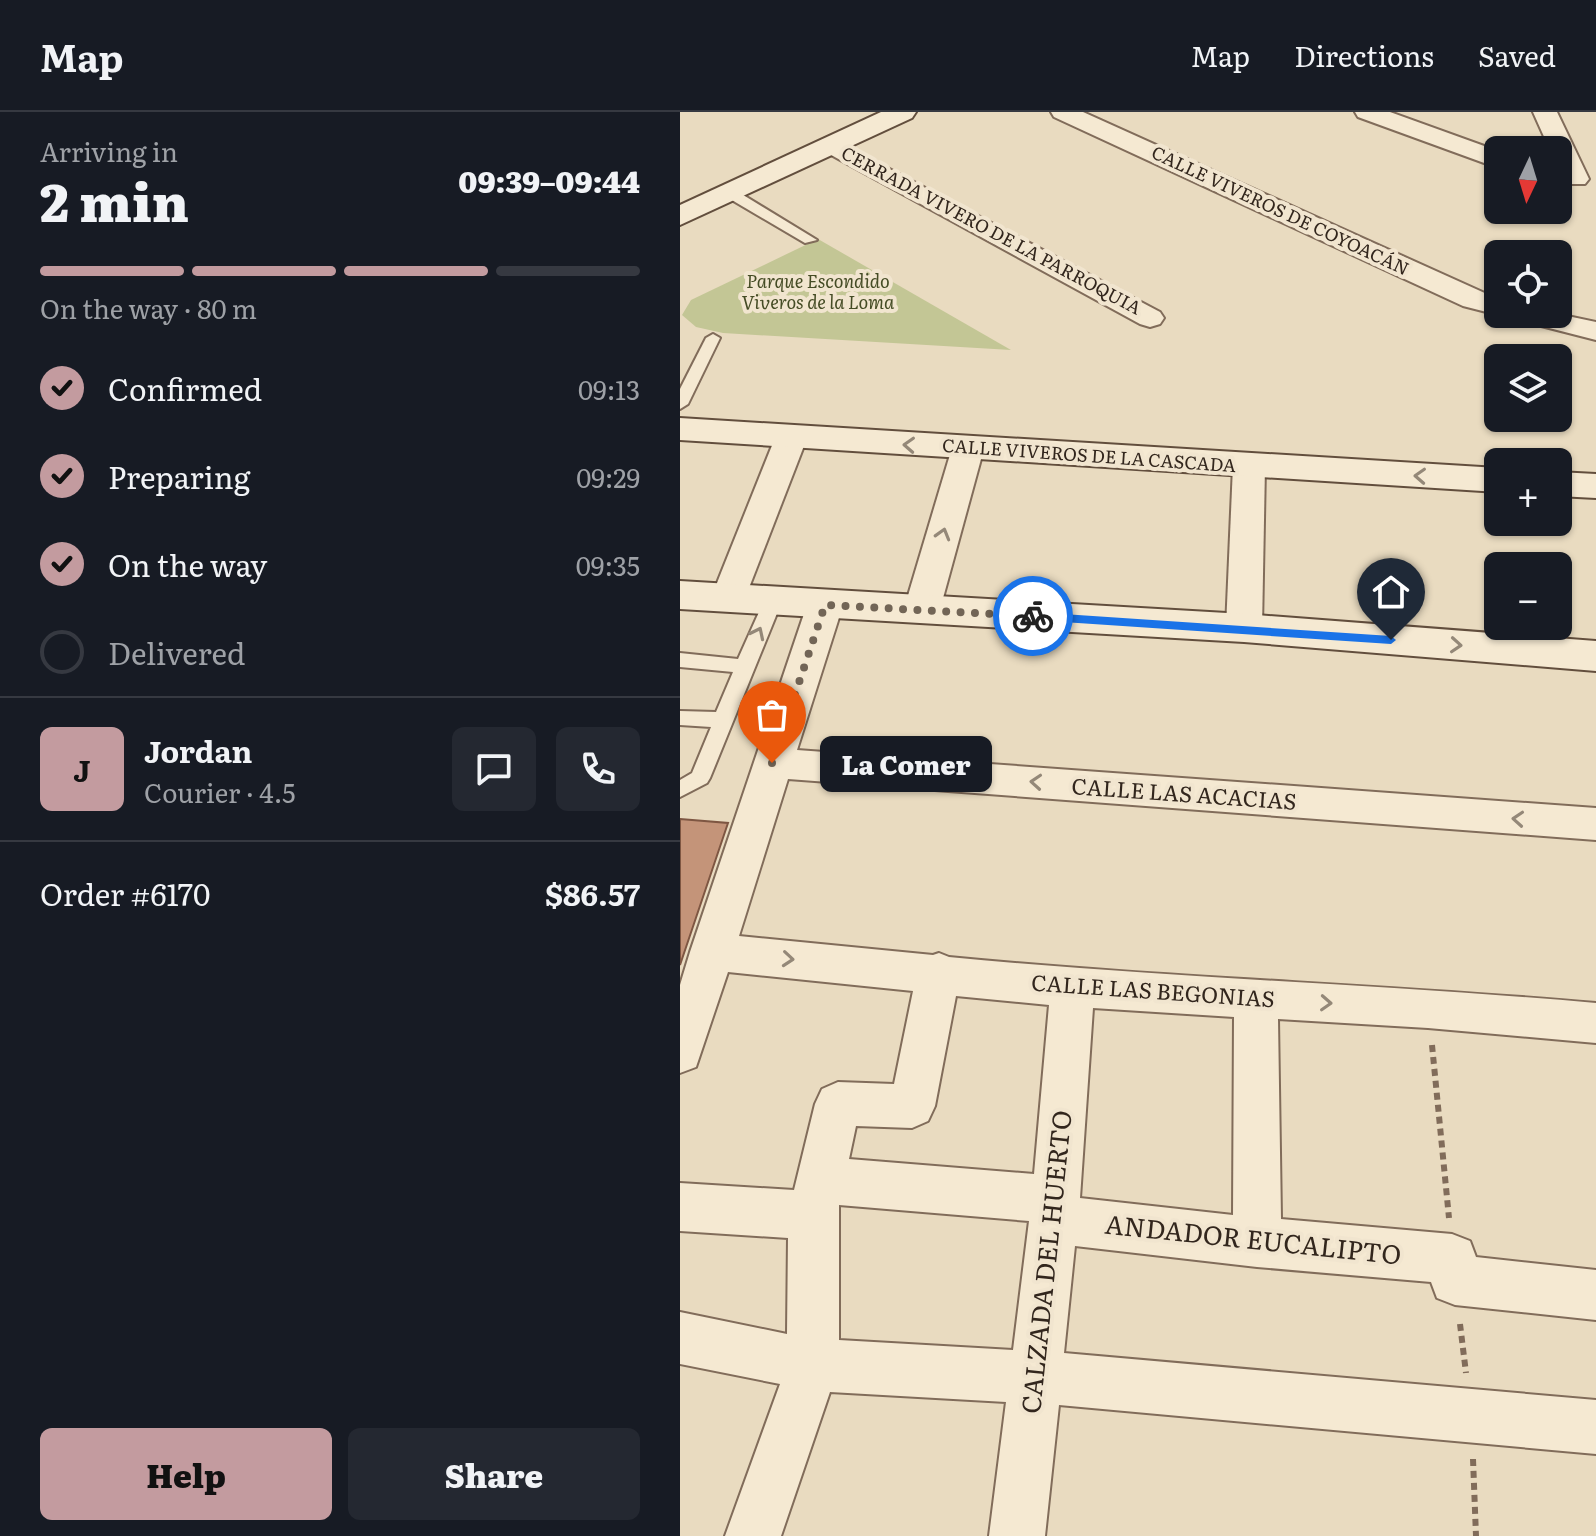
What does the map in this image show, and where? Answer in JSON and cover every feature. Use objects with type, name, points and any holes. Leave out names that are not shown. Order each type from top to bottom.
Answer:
[{"type":"street","points":[[680,216],[903,112]]},
{"type":"street","name":"CALLE VIVEROS DE COYOACÁN","points":[[1063,112],[1484,304]]},
{"type":"street","points":[[1367,112],[1484,155]]},
{"type":"street","points":[[1545,112],[1577,178]]},
{"type":"street","name":"CERRADA VIVERO DE LA PARROQUIA","points":[[831,145],[1150,318]]},
{"type":"street","points":[[1572,326],[1596,331]]},
{"type":"street","name":"CALLE VIVEROS DE LA CASCADA","points":[[680,429],[1484,479]]},
{"type":"street","points":[[728,598],[791,438]]},
{"type":"street","points":[[922,609],[968,448]]},
{"type":"street","points":[[1244,628],[1249,466]]},
{"type":"street","points":[[1572,485],[1596,486]]},
{"type":"street","points":[[680,595],[1244,628],[1596,656]]},
{"type":"street","points":[[680,1052],[825,605]]},
{"type":"street","name":"CALLE LAS ACACIAS","points":[[772,763],[1596,824]]},
{"type":"street","name":"CALLE LAS BEGONIAS","points":[[711,952],[939,972],[1072,988],[1428,1008],[1596,1023]]},
{"type":"street","points":[[753,1536],[813,1365],[816,1197],[838,1104],[912,1106],[939,972]]},
{"type":"street","name":"CALZADA DEL HUERTO","points":[[1017,1536],[1055,1210],[1072,988]]},
{"type":"street","points":[[1256,999],[1257,1242]]},
{"type":"street","name":"ANDADOR EUCALIPTO","points":[[680,1207],[816,1197],[1055,1210],[1454,1270],[1596,1295]]},
{"type":"street","points":[[680,1338],[813,1365],[1036,1377],[1596,1427]]},
{"type":"lane","points":[[730,193],[810,240]]},
{"type":"lane","points":[[680,404],[713,338]]},
{"type":"lane","points":[[680,789],[700,778],[773,601]]},
{"type":"lane","points":[[680,660],[744,666]]},
{"type":"lane","points":[[680,718],[725,720]]},
{"type":"green space","name":"Parque Escondido Viveros de la Loma","points":[[818,239],[1011,350],[723,333],[696,327],[682,315],[691,300]]},
{"type":"building","points":[[680,819],[728,823],[680,965]]},
{"type":"way so far","points":[[772,763],[825,605],[1033,616]]},
{"type":"place","name":"La Comer","points":[[772,763]]},
{"type":"route","points":[[1033,616],[1391,640]]}]
